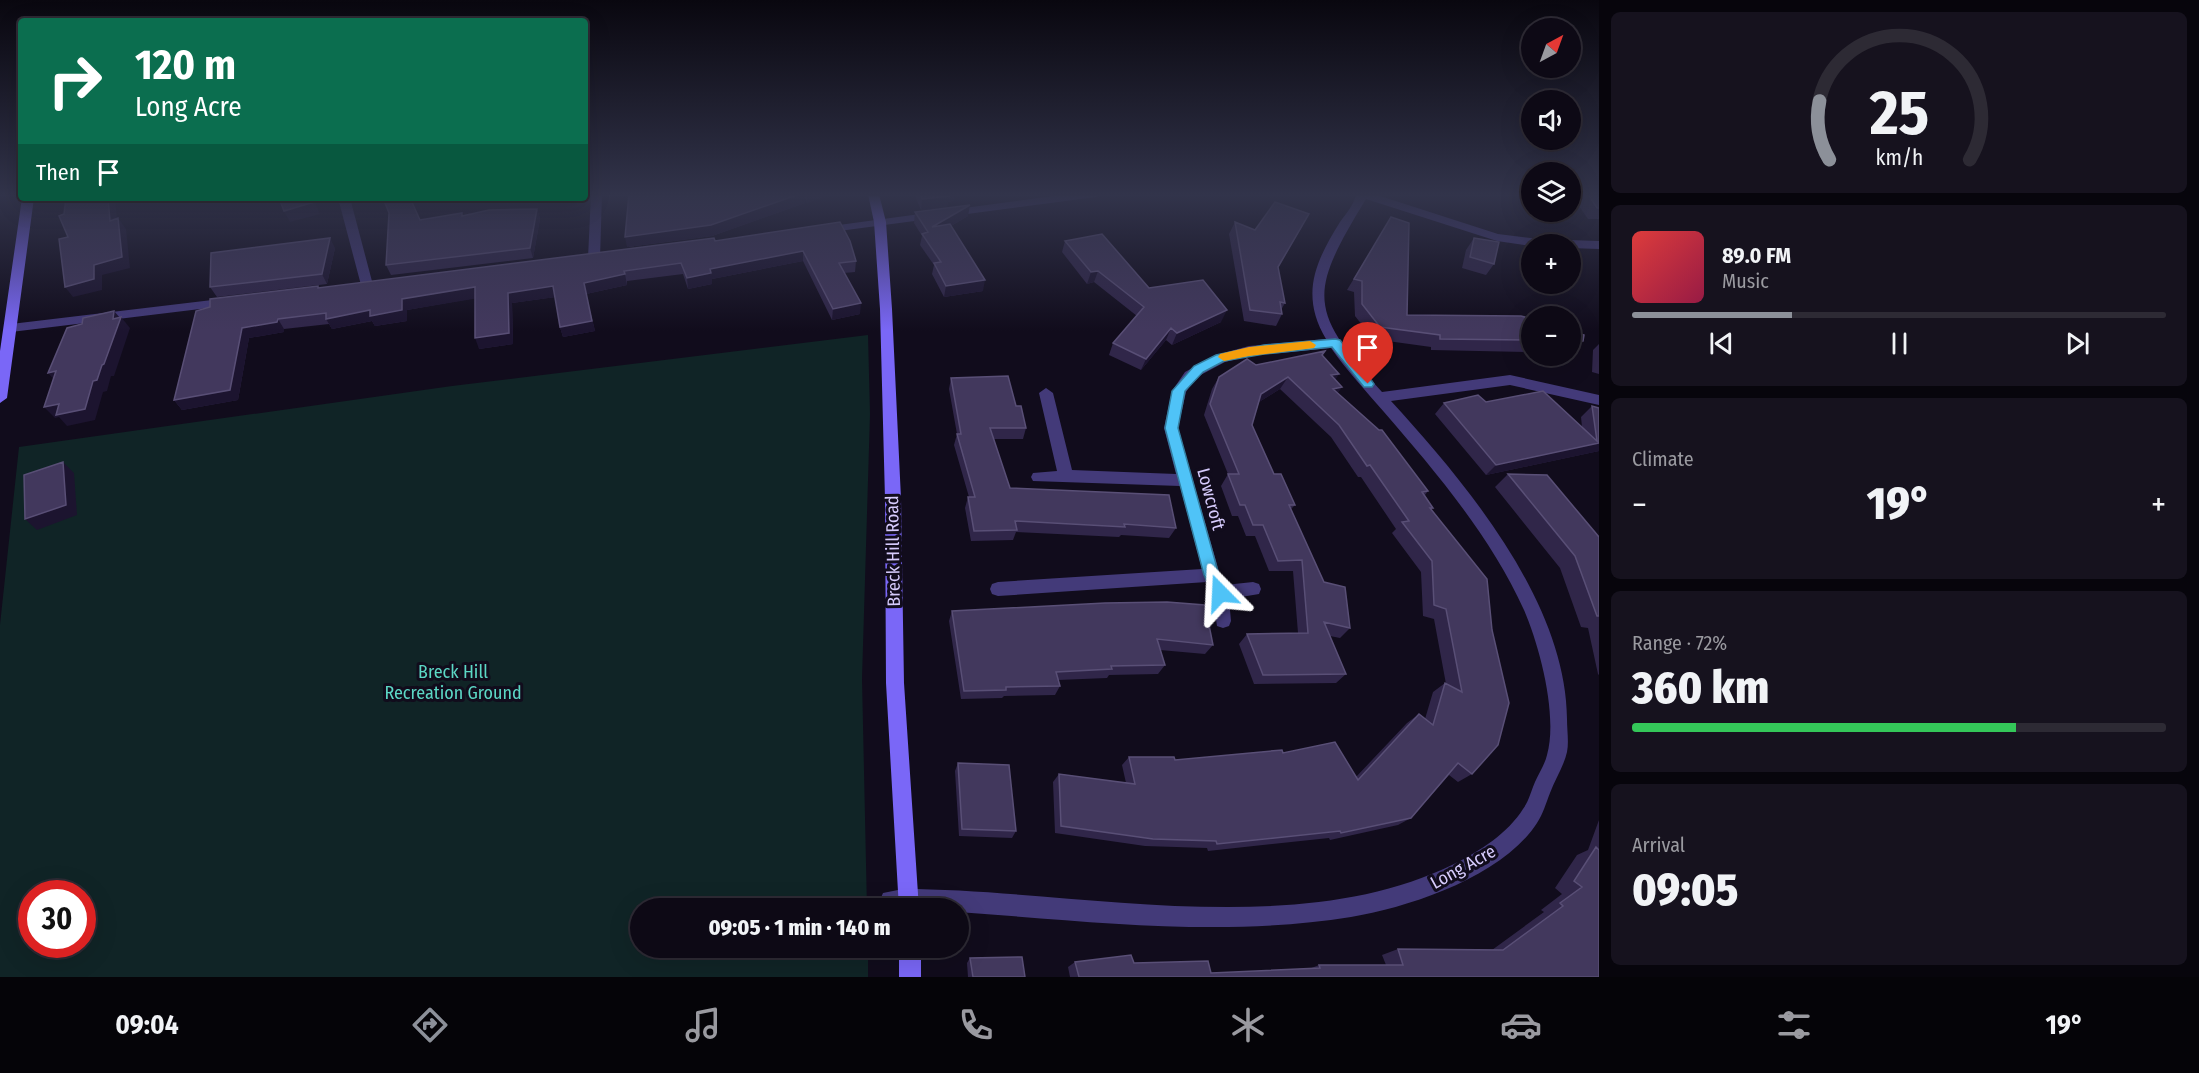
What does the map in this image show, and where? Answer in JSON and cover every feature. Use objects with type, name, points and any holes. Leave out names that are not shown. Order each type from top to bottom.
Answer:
[{"type":"street","points":[[0,397],[23,240]]},
{"type":"street","points":[[356,240],[367,285]]},
{"type":"street","points":[[594,258],[595,240]]},
{"type":"street","name":"Breck Hill Road","points":[[881,240],[893,500],[895,683],[909,898]]},
{"type":"street","name":"Long Acre","points":[[969,906],[1200,915],[1282,914],[1353,906],[1431,887],[1502,846],[1530,816],[1558,750],[1557,693],[1544,643],[1522,589],[1489,536],[1455,487],[1335,343],[1320,316],[1317,283],[1321,269],[1337,240]]},
{"type":"street","points":[[1515,240],[1539,243],[1599,245]]},
{"type":"street","points":[[11,328],[237,301]]},
{"type":"street","name":"Lowcroft","points":[[1223,621],[1220,593],[1212,575],[1171,428],[1179,391],[1190,375],[1221,358],[1259,350],[1335,343]]},
{"type":"street","points":[[1380,397],[1510,380],[1599,400]]},
{"type":"street","points":[[1046,393],[1066,476]]},
{"type":"street","points":[[1038,477],[1186,480]]},
{"type":"street","points":[[998,589],[1212,575]]},
{"type":"street","points":[[1220,593],[1253,589]]},
{"type":"street","points":[[910,958],[910,977]]},
{"type":"green space","name":"Breck Hill Recreation Ground","points":[[868,335],[870,414],[862,679],[867,898],[630,898],[630,958],[868,958],[868,977],[0,977],[0,625],[19,447],[452,386]]},
{"type":"building","points":[[59,240],[120,240],[122,257],[94,265],[94,279],[65,287]]},
{"type":"building","points":[[330,240],[322,274],[210,287],[211,253]]},
{"type":"building","points":[[387,240],[532,240],[530,248],[386,265]]},
{"type":"building","points":[[701,240],[849,240],[856,261],[839,263],[861,303],[833,309],[803,251],[710,269],[711,273],[687,278],[681,263],[624,271],[625,274],[584,283],[592,321],[560,327],[553,286],[508,293],[509,333],[475,338],[475,287],[402,299],[402,310],[370,316],[370,310],[326,319],[326,313],[278,319],[277,322],[242,328],[230,390],[174,400],[196,311],[210,307],[210,299],[318,286],[318,288]]},
{"type":"building","points":[[926,240],[960,240],[985,280],[946,286],[934,263],[941,262]]},
{"type":"building","points":[[1107,240],[1149,288],[1203,280],[1227,310],[1177,333],[1171,328],[1146,359],[1113,343],[1144,307],[1098,271],[1091,272],[1065,241]]},
{"type":"building","points":[[1238,240],[1294,240],[1278,267],[1285,303],[1280,302],[1282,314],[1250,310]]},
{"type":"building","points":[[1378,240],[1409,240],[1407,315],[1521,316],[1521,340],[1440,339],[1440,335],[1380,327],[1362,304],[1362,281],[1354,279]]},
{"type":"building","points":[[1474,240],[1499,242],[1494,264],[1470,257]]},
{"type":"building","points":[[114,311],[113,319],[121,317],[97,380],[93,381],[85,409],[56,415],[59,404],[44,407],[56,371],[48,373],[67,328],[82,324],[83,318]]},
{"type":"building","points":[[1325,351],[1322,355],[1339,374],[1331,375],[1342,387],[1333,389],[1379,430],[1382,430],[1428,491],[1422,492],[1433,508],[1430,508],[1487,579],[1492,630],[1509,703],[1498,745],[1472,774],[1458,763],[1411,818],[1341,833],[1340,831],[1217,844],[1216,841],[1153,839],[1061,826],[1059,774],[1135,784],[1129,757],[1174,757],[1175,760],[1282,750],[1283,753],[1335,742],[1358,780],[1419,714],[1433,725],[1445,683],[1462,692],[1446,609],[1434,605],[1432,561],[1402,522],[1409,521],[1339,425],[1288,377],[1261,394],[1252,425],[1274,474],[1281,474],[1295,505],[1289,505],[1324,582],[1345,587],[1350,628],[1324,622],[1346,674],[1263,675],[1247,634],[1308,633],[1302,560],[1278,561],[1263,525],[1253,525],[1245,505],[1240,505],[1228,474],[1239,474],[1210,404],[1219,377],[1247,359],[1256,365]]},
{"type":"building","points":[[1008,376],[1016,406],[1021,406],[1026,428],[990,428],[1010,488],[1169,495],[1176,528],[1015,521],[1017,530],[974,531],[968,497],[975,497],[957,434],[961,434],[951,378]]},
{"type":"building","points":[[1543,391],[1597,441],[1592,406],[1599,408],[1599,443],[1496,465],[1444,403],[1478,395],[1486,402]]},
{"type":"building","points":[[63,462],[66,505],[25,519],[24,475]]},
{"type":"building","points":[[1508,474],[1547,475],[1599,537],[1599,616],[1597,616],[1575,556]]},
{"type":"building","points":[[1167,602],[1205,605],[1213,645],[1157,639],[1165,665],[1111,666],[1112,669],[1056,672],[1060,686],[1006,687],[1006,690],[964,691],[952,611]]},
{"type":"building","points":[[958,763],[1009,765],[1016,831],[962,829]]},
{"type":"building","points":[[1596,847],[1599,850],[1599,977],[1079,977],[1075,962],[1131,955],[1134,963],[1208,961],[1211,973],[1320,968],[1319,965],[1403,965],[1398,949],[1503,950],[1563,906],[1560,903],[1582,887],[1574,881]]},
{"type":"building","points":[[1022,957],[1025,977],[973,977],[970,958]]},
{"type":"slow traffic","points":[[1224,357],[1249,351],[1310,345]]},
{"type":"route","points":[[1220,593],[1212,575],[1171,428],[1176,400],[1184,382],[1198,369],[1221,358],[1249,351],[1335,343],[1368,384]]}]
